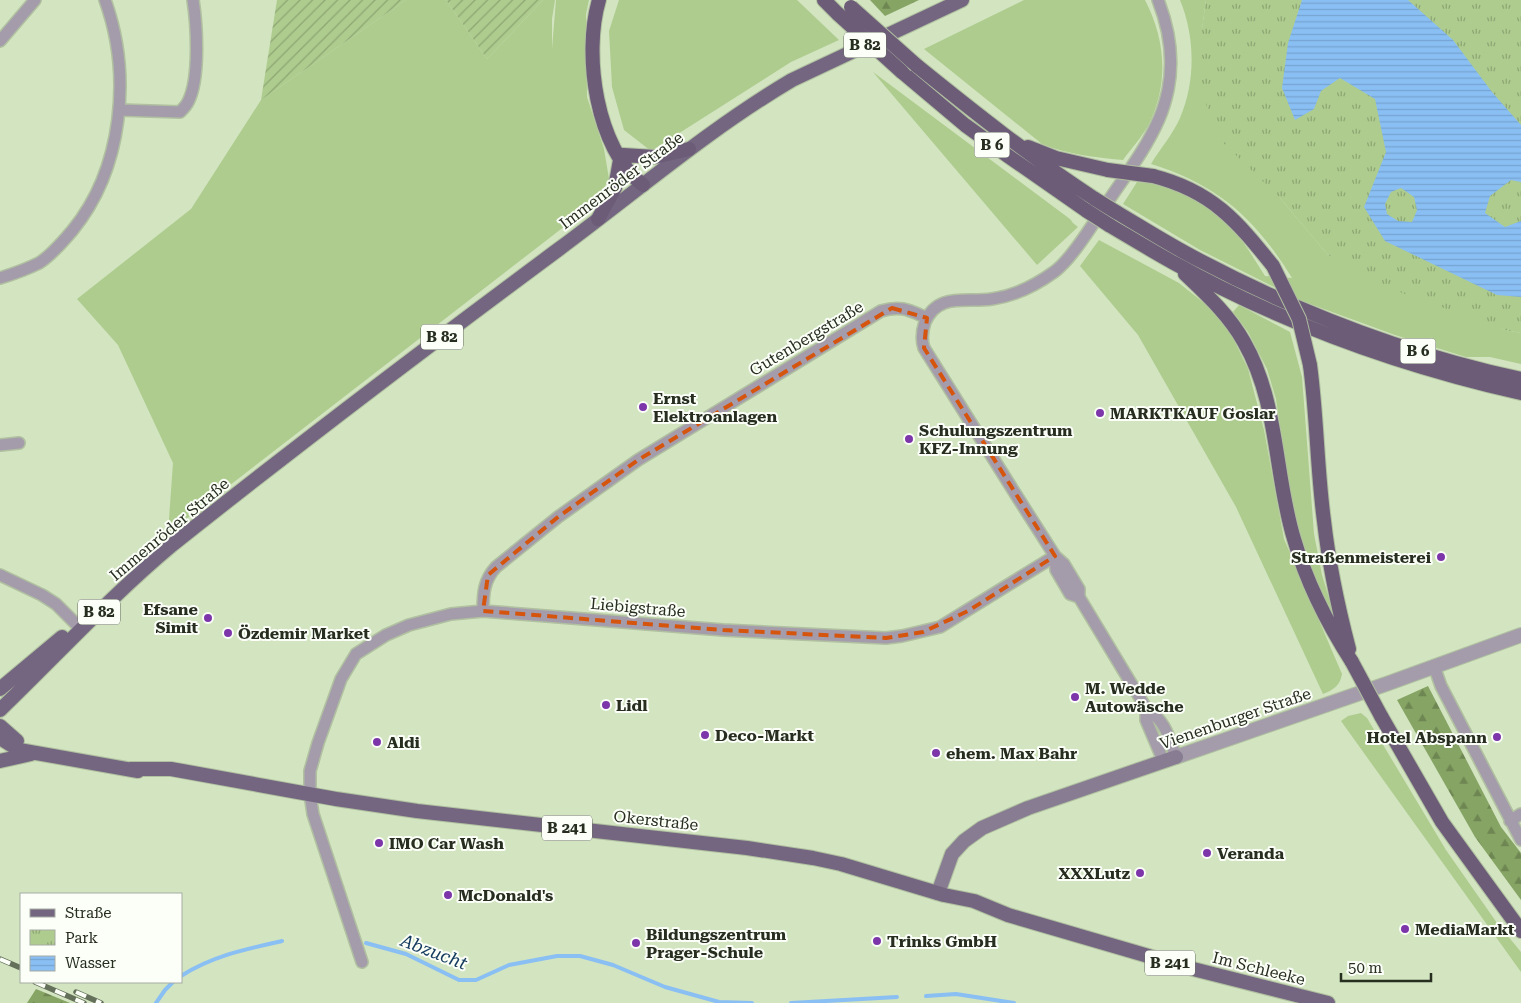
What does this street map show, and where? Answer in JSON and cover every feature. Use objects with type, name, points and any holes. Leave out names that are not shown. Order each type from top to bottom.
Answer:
[{"type":"highway","points":[[599,0],[594,26],[593,72],[600,112],[613,144],[622,157],[637,172],[643,185]]},
{"type":"highway","name":"B 6","points":[[824,0],[902,72],[986,140],[1091,205],[1116,212],[1194,258],[1318,316],[1371,336],[1425,353],[1521,379]]},
{"type":"highway","name":"B 6","points":[[848,3],[916,65],[1055,174],[1091,205],[1109,225],[1175,264],[1286,318],[1366,349],[1443,374],[1521,394]]},
{"type":"highway","points":[[1002,134],[1056,158],[1078,165],[1153,176],[1183,185],[1216,204],[1245,231],[1273,266],[1299,319],[1310,365],[1315,401],[1323,520],[1330,572],[1352,662]]},
{"type":"highway","points":[[622,157],[655,157],[689,149]]},
{"type":"highway","points":[[598,219],[615,188],[622,157]]},
{"type":"highway","points":[[1175,264],[1217,304],[1245,343],[1260,378],[1272,420],[1293,538],[1307,580],[1328,624],[1352,662],[1442,822],[1521,931]]},
{"type":"main road","name":"Immenröder Straße","points":[[0,710],[150,563],[325,425],[689,149],[738,114],[792,80],[962,0]]},
{"type":"main road","name":"Immenröder Straße","points":[[0,689],[77,625],[169,542],[300,441],[325,425]]},
{"type":"main road","name":"Okerstraße","points":[[3,735],[34,753],[45,756],[198,782],[212,778],[454,816],[774,851],[849,866],[941,894]]},
{"type":"main road","points":[[0,761],[34,753]]},
{"type":"main road","name":"Vienenburger Straße","points":[[941,894],[964,841],[982,828],[1028,808],[1170,759]]},
{"type":"main road","name":"Im Schleeke","points":[[941,894],[974,901],[1008,915],[1193,969],[1328,1003]]},
{"type":"street","points":[[0,41],[35,0]]},
{"type":"street","points":[[0,278],[30,267],[45,258],[63,242],[97,194],[112,152],[120,110],[118,55],[110,13],[105,0]]},
{"type":"street","points":[[120,110],[180,112],[188,102],[195,75],[196,21],[193,0]]},
{"type":"street","points":[[1158,0],[1166,24],[1169,42],[1170,74],[1165,102],[1160,118],[1149,138],[1087,232],[1064,263],[1055,272],[1039,282],[1008,295],[991,299],[942,303],[930,312],[923,327],[922,337],[924,348],[1055,556],[1064,564],[1079,588],[1079,597],[1146,708],[1146,720],[1170,759]]},
{"type":"street","name":"Gutenbergstraße","points":[[483,611],[485,584],[488,575],[496,567],[558,518],[638,460],[881,312],[892,308],[901,308],[927,318]]},
{"type":"street","points":[[0,446],[19,443]]},
{"type":"street","name":"Liebigstraße","points":[[362,962],[316,826],[310,794],[310,771],[341,679],[356,654],[386,635],[409,624],[451,614],[483,611],[722,630],[894,637],[940,627],[1055,556]]},
{"type":"street","points":[[0,575],[42,595],[56,604],[77,625]]},
{"type":"street","name":"Vienenburger Straße","points":[[1170,759],[1521,635]]},
{"type":"street","points":[[1434,666],[1441,686],[1521,840]]},
{"type":"street","points":[[1510,820],[1521,814]]},
{"type":"highlighted area","points":[[892,308],[927,318],[924,348],[1055,556],[968,611],[923,632],[886,638],[723,630],[483,611],[488,575],[558,517],[638,460]]},
{"type":"green space","points":[[277,0],[406,0],[261,100]]},
{"type":"green space","points":[[406,0],[446,0],[487,59],[543,0],[555,0],[552,19],[552,49],[556,0],[589,0],[586,14],[587,97],[604,149],[609,179],[596,202],[168,533],[173,463],[118,345],[77,299],[191,209],[261,100]]},
{"type":"green space","points":[[446,0],[543,0],[487,59]]},
{"type":"green space","points":[[619,0],[797,0],[839,40],[791,62],[651,151],[624,130],[612,87],[609,31]]},
{"type":"green space","points":[[870,0],[919,0],[885,16]]},
{"type":"green space","points":[[1024,0],[1145,0],[1152,15],[1161,47],[1162,78],[1155,110],[1148,126],[1123,160],[1092,157],[1042,144],[924,49]]},
{"type":"green space","points":[[1180,0],[1206,0],[1202,29],[1280,198],[1328,255],[1505,330],[1521,333],[1521,364],[1490,357],[1466,357],[1395,335],[1302,301],[1200,250],[1123,204],[1137,182],[1160,184],[1173,188],[1206,206],[1227,222],[1265,276],[1292,278],[1264,238],[1233,206],[1196,182],[1151,164],[1177,124],[1189,89],[1192,59],[1191,43],[1189,28]]},
{"type":"green space","points":[[1206,0],[1521,0],[1521,333],[1505,330],[1394,290],[1328,255],[1280,198],[1212,132],[1201,78],[1202,29]]},
{"type":"green space","points":[[873,72],[1070,219],[1078,227],[1037,265]]},
{"type":"green space","points":[[1099,240],[1179,283],[1209,307],[1230,332],[1248,369],[1264,430],[1284,539],[1342,674],[1338,685],[1330,691],[1323,694],[1236,507],[1138,335],[1080,266]]},
{"type":"green space","points":[[1239,305],[1290,332],[1302,377],[1314,534],[1322,575],[1336,621],[1333,622],[1308,569],[1292,507],[1276,399],[1267,369],[1248,332],[1233,312]]},
{"type":"green space","points":[[1428,686],[1501,827],[1521,853],[1521,900],[1475,837],[1397,700]]},
{"type":"green space","points":[[1361,713],[1367,718],[1446,850],[1497,923],[1521,952],[1521,972],[1341,721],[1348,716]]},
{"type":"green space","points":[[36,989],[70,1003],[27,1003]]},
{"type":"water","points":[[1302,0],[1408,0],[1453,40],[1492,92],[1521,125],[1521,182],[1511,180],[1490,196],[1485,213],[1505,227],[1521,221],[1521,297],[1497,295],[1385,241],[1364,207],[1386,152],[1375,99],[1340,78],[1321,91],[1314,109],[1295,120],[1282,88],[1288,43]],"holes":[[[1401,188],[1414,197],[1417,210],[1412,222],[1398,221],[1387,214],[1385,204],[1391,192]]]},
{"type":"waterway","name":"Abzucht","points":[[182,975],[217,958],[282,941]]},
{"type":"waterway","name":"Abzucht","points":[[366,943],[406,954],[459,980],[476,980],[509,965],[557,956],[580,956],[613,965],[665,987],[719,1002],[752,1003]]},
{"type":"waterway","name":"Abzucht","points":[[156,1003],[172,983]]},
{"type":"waterway","name":"Abzucht","points":[[926,996],[956,994],[1014,1003]]},
{"type":"waterway","name":"Abzucht","points":[[791,1003],[897,997]]},
{"type":"railway","points":[[0,959],[20,968]]},
{"type":"railway","points":[[37,983],[84,1003]]},
{"type":"railway","points":[[76,992],[101,1003]]},
{"type":"place","name":"Ernst Elektroanlagen","points":[[643,407]]},
{"type":"place","name":"MARKTKAUF Goslar","points":[[1100,413]]},
{"type":"place","name":"Schulungszentrum KFZ-Innung","points":[[909,439]]},
{"type":"place","name":"Straßenmeisterei","points":[[1441,557]]},
{"type":"place","name":"Efsane Simit","points":[[208,618]]},
{"type":"place","name":"Özdemir Market","points":[[228,633]]},
{"type":"place","name":"M. Wedde Autowäsche","points":[[1075,697]]},
{"type":"place","name":"Lidl","points":[[606,705]]},
{"type":"place","name":"Deco-Markt","points":[[705,735]]},
{"type":"place","name":"Hotel Abspann","points":[[1497,737]]},
{"type":"place","name":"Aldi","points":[[377,742]]},
{"type":"place","name":"ehem. Max Bahr","points":[[936,753]]},
{"type":"place","name":"IMO Car Wash","points":[[379,843]]},
{"type":"place","name":"Veranda","points":[[1207,853]]},
{"type":"place","name":"XXXLutz","points":[[1140,873]]},
{"type":"place","name":"McDonald's","points":[[448,895]]},
{"type":"place","name":"MediaMarkt","points":[[1405,929]]},
{"type":"place","name":"Trinks GmbH","points":[[877,941]]},
{"type":"place","name":"Bildungszentrum Prager-Schule","points":[[636,943]]}]
